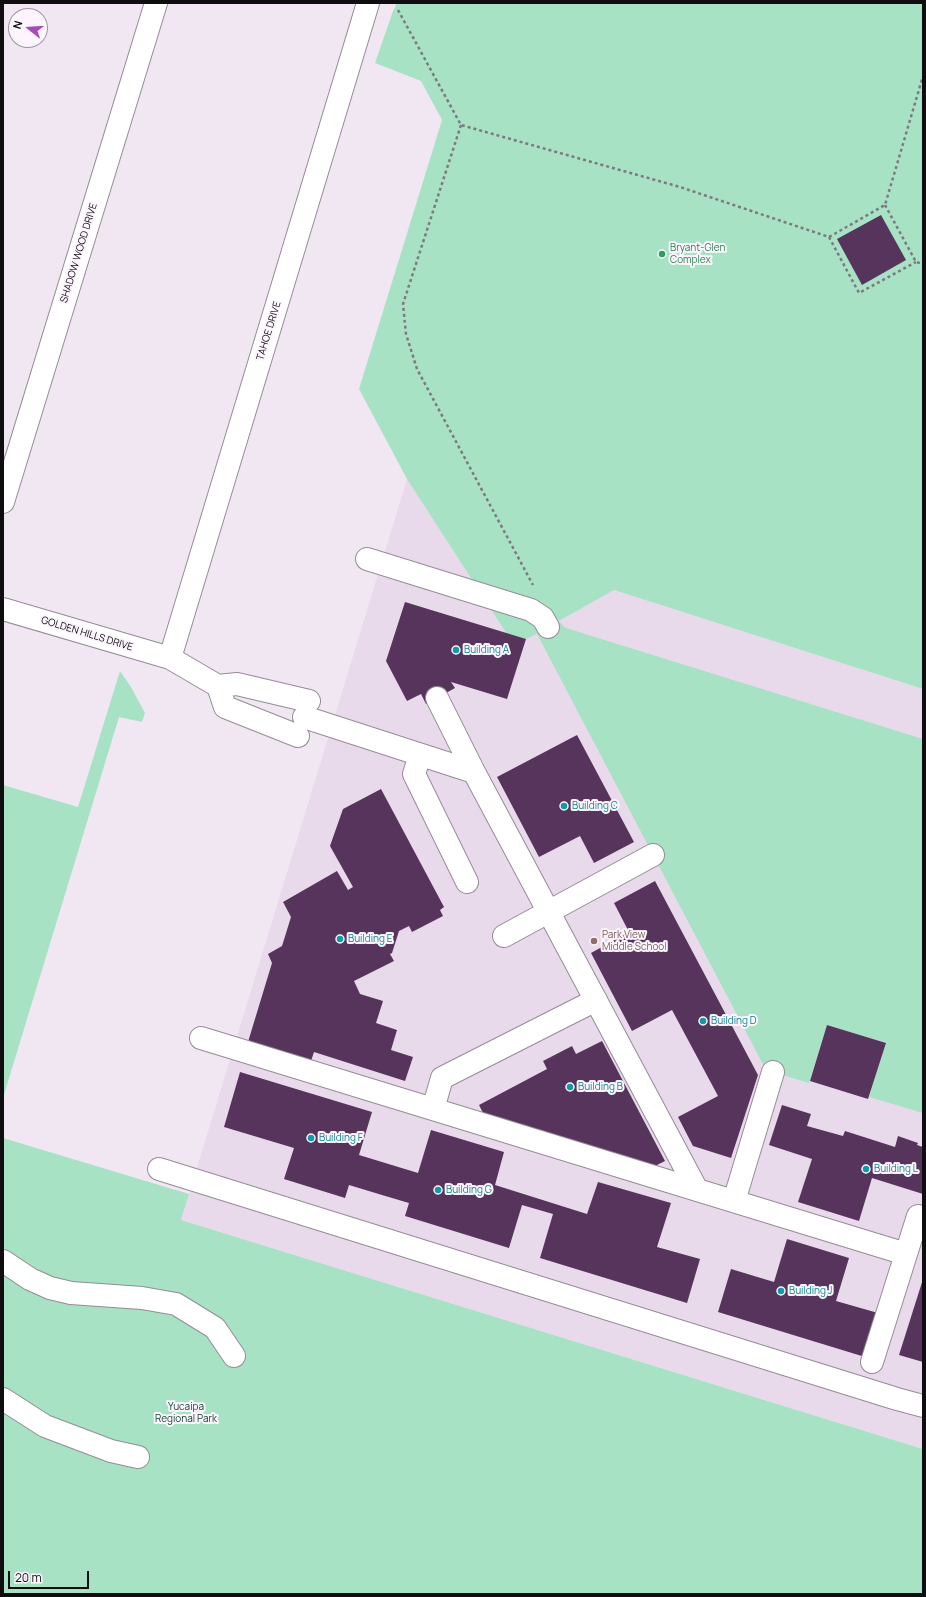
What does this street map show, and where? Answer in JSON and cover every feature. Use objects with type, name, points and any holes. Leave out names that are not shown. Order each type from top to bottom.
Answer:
[{"type":"street","name":"SHADOW WOOD DRIVE","points":[[3,502],[156,3]]},
{"type":"street","name":"TAHOE DRIVE","points":[[170,658],[368,3]]},
{"type":"street","points":[[367,559],[531,610],[543,618],[548,627]]},
{"type":"street","name":"GOLDEN HILLS DRIVE","points":[[3,609],[170,658],[218,686]]},
{"type":"street","points":[[303,718],[237,684],[218,686],[225,707],[303,718],[474,772]]},
{"type":"street","points":[[437,698],[474,772],[697,1190]]},
{"type":"street","points":[[420,755],[414,774],[466,882]]},
{"type":"street","points":[[504,936],[653,855]]},
{"type":"street","points":[[433,1109],[442,1078],[596,1000]]},
{"type":"street","points":[[201,1038],[906,1254]]},
{"type":"street","points":[[734,1201],[774,1072]]},
{"type":"street","points":[[159,1169],[923,1406]]},
{"type":"street","points":[[872,1362],[918,1216],[923,1218]]},
{"type":"street","points":[[3,1262],[30,1279],[50,1288],[71,1293],[142,1298],[176,1304],[215,1328],[234,1356]]},
{"type":"street","points":[[3,1399],[45,1426],[111,1451],[138,1457]]},
{"type":"path","points":[[398,10],[461,125],[680,187],[829,237],[859,293],[916,262],[923,264]]},
{"type":"path","points":[[829,237],[885,205],[923,76]]},
{"type":"path","points":[[461,125],[403,304],[406,334],[417,370],[532,582],[535,594],[531,610]]},
{"type":"path","points":[[885,205],[916,262]]},
{"type":"shaded area","name":"Park View Middle School","points":[[407,479],[508,634],[559,621],[614,590],[923,689],[923,1449],[181,1220]]},
{"type":"green space","name":"Bryant-Glen Complex","points":[[397,3],[923,3],[923,689],[614,590],[559,621],[566,628],[923,739],[923,1113],[869,1097],[886,1043],[827,1025],[809,1083],[766,1070],[537,634],[526,639],[507,634],[407,479],[359,389],[442,120],[421,81],[375,63]]},
{"type":"green space","points":[[120,671],[131,687],[145,713],[142,722],[119,717],[3,1098],[3,785],[78,807]]},
{"type":"green space","name":"Yucaipa Regional Park","points":[[3,1138],[189,1194],[181,1220],[923,1449],[923,1594],[3,1594]]},
{"type":"building","points":[[881,215],[906,260],[862,285],[837,239]]},
{"type":"building","name":"Building A","points":[[405,602],[526,639],[507,699],[451,682],[455,688],[426,704],[421,694],[407,701],[386,661]]},
{"type":"building","name":"Building C","points":[[577,735],[634,842],[594,863],[580,836],[539,857],[497,777]]},
{"type":"building","name":"Building E","points":[[381,789],[444,907],[440,910],[443,916],[412,932],[409,926],[399,931],[392,953],[390,954],[394,961],[354,981],[360,994],[383,1001],[376,1023],[397,1030],[391,1050],[413,1057],[405,1081],[314,1052],[311,1061],[248,1042],[272,963],[268,954],[282,946],[291,917],[283,902],[337,871],[348,890],[353,887],[330,846],[343,809]]},
{"type":"building","name":"Building D","points":[[655,881],[758,1075],[731,1158],[693,1146],[678,1117],[718,1096],[672,1010],[632,1031],[591,953],[629,932],[614,903]]},
{"type":"building","points":[[827,1025],[886,1043],[868,1099],[810,1081]]},
{"type":"building","name":"Building B","points":[[602,1041],[665,1161],[655,1166],[483,1113],[479,1105],[547,1069],[543,1061],[572,1046],[576,1054]]},
{"type":"building","points":[[240,1072],[372,1112],[359,1155],[418,1173],[431,1130],[504,1152],[495,1185],[587,1214],[598,1182],[671,1203],[657,1247],[700,1259],[687,1303],[540,1258],[553,1214],[522,1205],[509,1248],[405,1216],[409,1203],[349,1185],[345,1198],[284,1179],[294,1148],[224,1127]]},
{"type":"building","name":"Building L","points":[[782,1105],[811,1114],[807,1126],[843,1136],[845,1131],[895,1147],[898,1136],[918,1143],[917,1145],[923,1147],[923,1194],[872,1178],[859,1221],[798,1202],[812,1159],[769,1145]]},
{"type":"building","name":"Building J","points":[[787,1239],[849,1258],[836,1301],[878,1313],[865,1357],[718,1312],[731,1269],[774,1282]]},
{"type":"building","points":[[923,1279],[923,1362],[899,1355]]},
{"type":"place","name":"Bryant-Glen Complex","points":[[662,254]]},
{"type":"place","name":"Building A","points":[[456,650]]},
{"type":"place","name":"Building C","points":[[564,806]]},
{"type":"place","name":"Building E","points":[[340,939]]},
{"type":"place","name":"Park View Middle School","points":[[594,941]]},
{"type":"place","name":"Building D","points":[[703,1021]]},
{"type":"place","name":"Building B","points":[[570,1087]]},
{"type":"place","name":"Building F","points":[[311,1138]]},
{"type":"place","name":"Building L","points":[[866,1169]]},
{"type":"place","name":"Building G","points":[[438,1190]]},
{"type":"place","name":"Building J","points":[[781,1291]]}]
